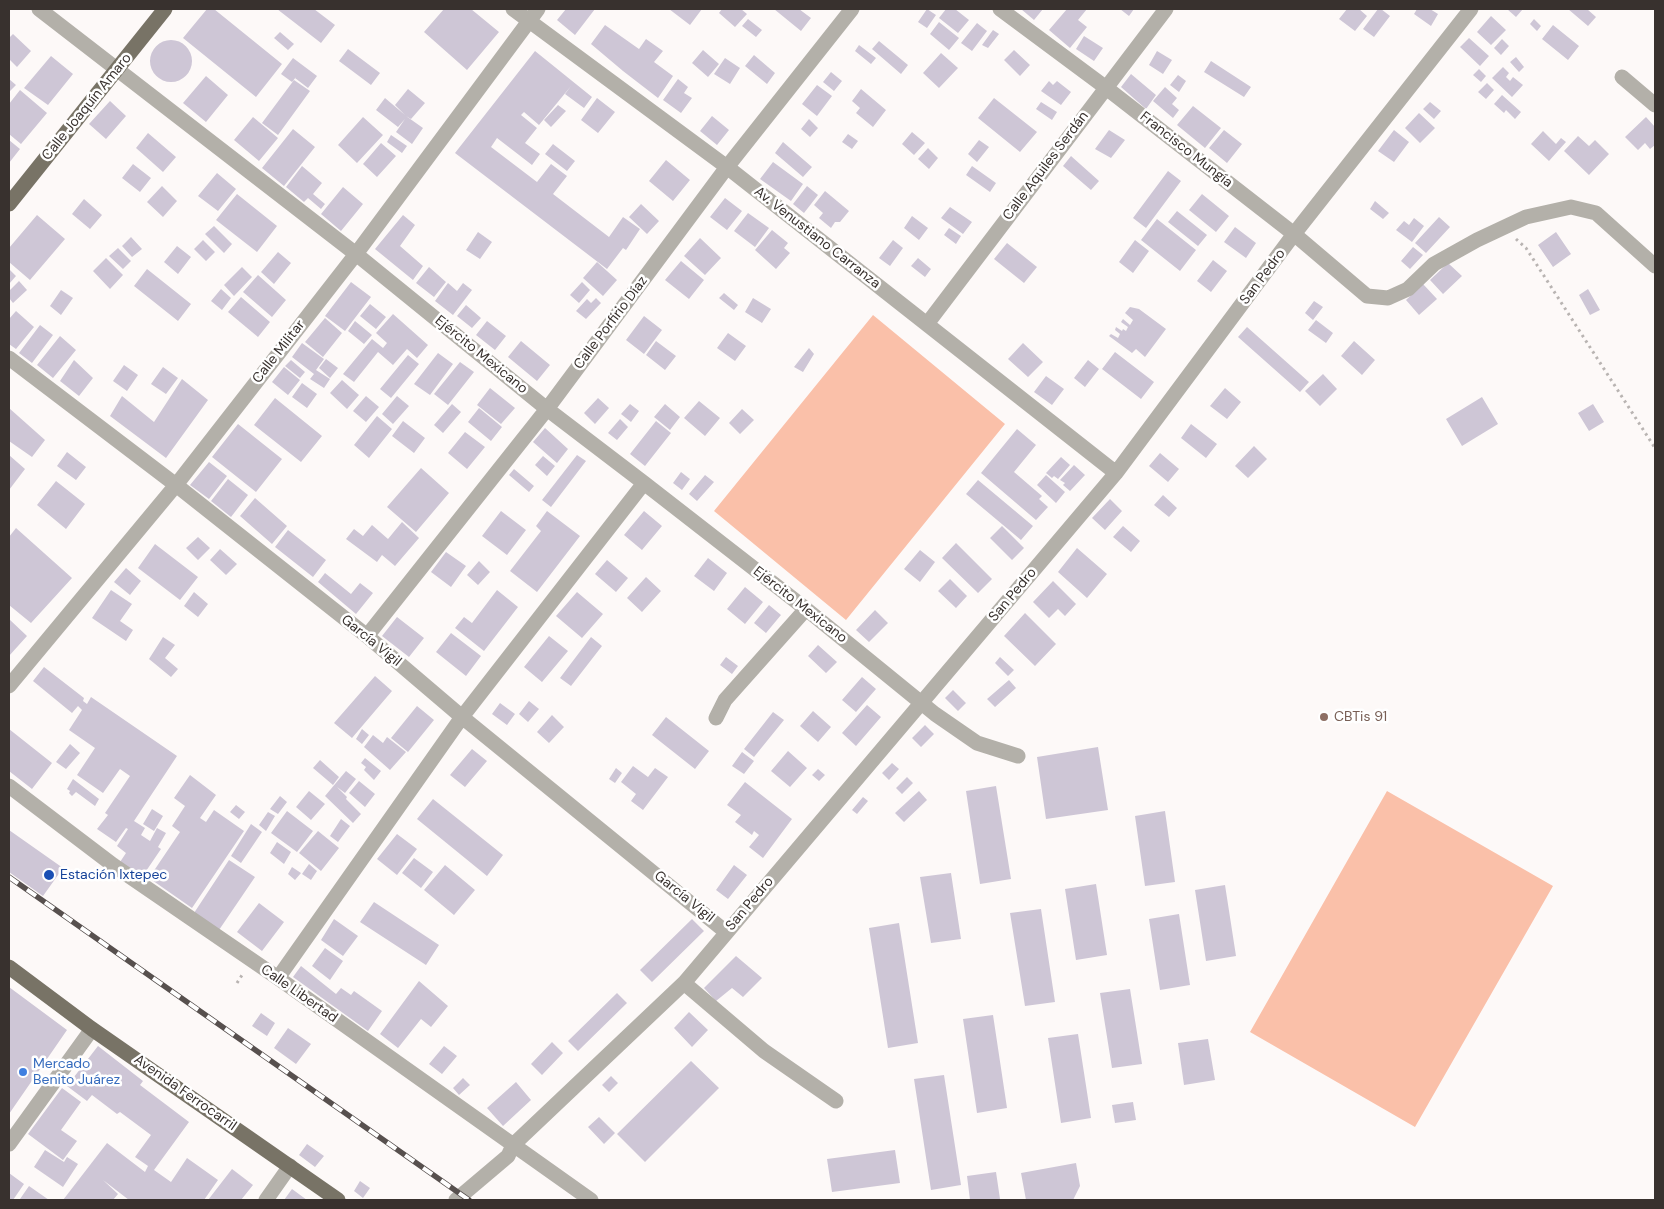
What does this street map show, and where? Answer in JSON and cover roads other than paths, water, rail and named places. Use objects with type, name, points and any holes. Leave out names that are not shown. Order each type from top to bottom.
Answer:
[{"type":"main road","name":"Calle Joaquín Amaro","points":[[9,204],[165,9]]},
{"type":"main road","name":"Avenida Ferrocarril","points":[[9,968],[92,1029],[338,1200]]},
{"type":"street","name":"Ejército Mexicano","points":[[39,9],[356,254],[547,409],[806,609],[921,702],[977,743],[1018,756]]},
{"type":"street","name":"Av. Venustiano Carranza","points":[[513,9],[727,167],[1116,473]]},
{"type":"street","name":"Calle Militar","points":[[9,686],[176,485],[356,254],[538,9]]},
{"type":"street","name":"Calle Porfirio Díaz","points":[[367,636],[547,409],[727,167],[852,9]]},
{"type":"street","name":"Francisco Mungía","points":[[1000,9],[1105,87],[1294,234],[1367,296],[1388,298],[1408,289],[1434,264],[1505,227],[1526,217],[1571,206],[1596,213],[1655,266]]},
{"type":"street","name":"Calle Aquiles Serdán","points":[[927,324],[1166,9]]},
{"type":"street","name":"San Pedro","points":[[456,1200],[508,1156],[513,1145],[684,983],[1116,473],[1294,234],[1471,9]]},
{"type":"street","points":[[1622,77],[1655,105]]},
{"type":"street","name":"García Vigil","points":[[9,358],[176,485],[367,636],[462,717],[726,932]]},
{"type":"street","points":[[278,978],[462,717],[644,483]]},
{"type":"street","points":[[716,718],[725,700],[806,609]]},
{"type":"street","name":"Calle Libertad","points":[[9,786],[113,865],[278,978],[592,1200]]},
{"type":"street","points":[[684,983],[764,1051],[836,1101]]},
{"type":"street","points":[[9,1144],[92,1029]]},
{"type":"street","points":[[266,1200],[290,1166]]},
{"type":"railway","points":[[9,877],[469,1200]]},
{"type":"place","name":"CBTis 91","points":[[1324,717]]},
{"type":"place","name":"Estación Ixtepec","points":[[49,875]]},
{"type":"place","name":"Mercado Benito Juárez","points":[[23,1072]]}]
